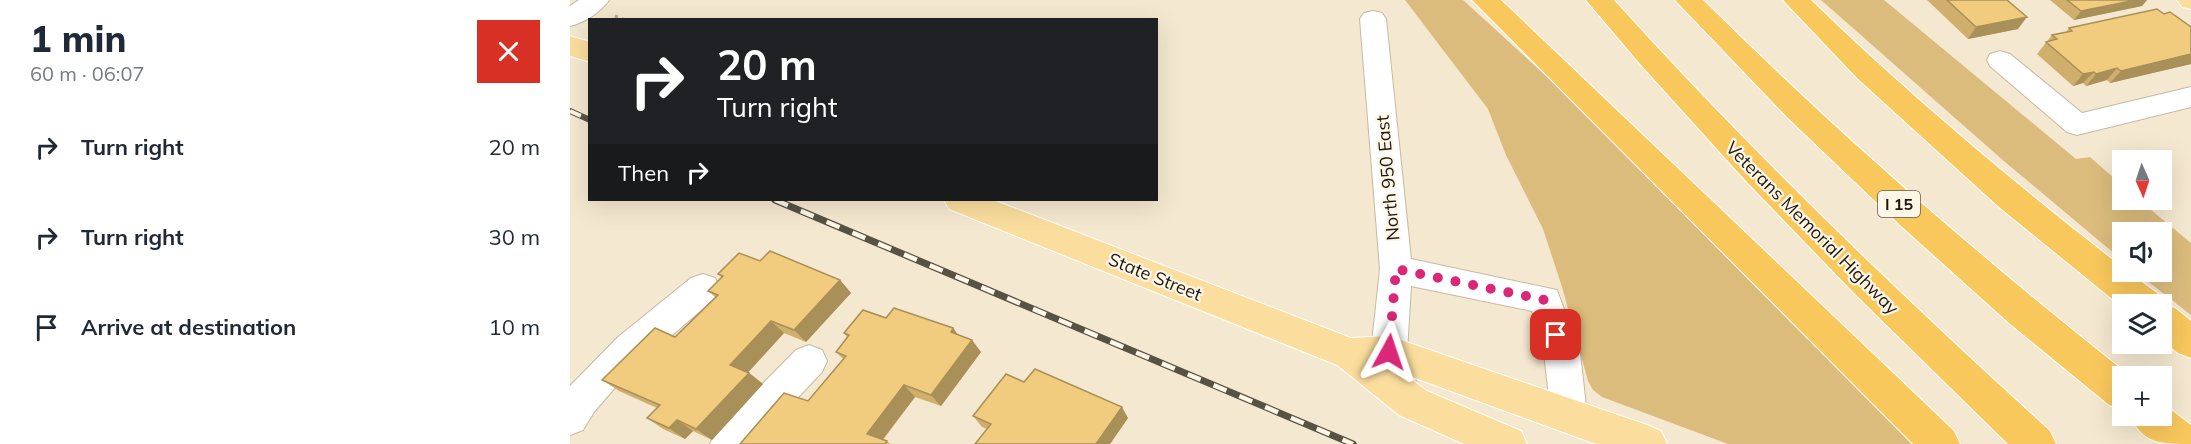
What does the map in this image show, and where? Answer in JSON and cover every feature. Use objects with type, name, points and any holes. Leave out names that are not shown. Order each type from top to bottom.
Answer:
[{"type":"highway","points":[[1485,0],[1940,444]]},
{"type":"highway","name":"Veterans Memorial Highway","points":[[1599,0],[1695,109],[1856,274],[2036,444]]},
{"type":"highway","name":"I 15","points":[[1688,0],[1772,85],[1906,211],[1990,285],[2112,385]]},
{"type":"highway","points":[[1796,0],[1867,71],[2010,198],[2131,294]]},
{"type":"highway","points":[[2172,327],[2191,342]]},
{"type":"highway","points":[[2162,426],[2185,444]]},
{"type":"main road","points":[[570,45],[588,52]]},
{"type":"main road","name":"State Street","points":[[963,201],[1350,354],[1413,403],[1507,444]]},
{"type":"main road","name":"State Street","points":[[1350,354],[1389,352],[1647,444]]},
{"type":"street","points":[[570,18],[596,0]]},
{"type":"street","name":"North 950 East","points":[[1373,18],[1396,269],[1389,352]]},
{"type":"street","points":[[2000,60],[2077,125],[2191,97]]},
{"type":"street","points":[[1396,269],[1545,300],[1562,353],[1569,415]]},
{"type":"street","points":[[570,418],[578,403],[621,358],[703,288]]},
{"type":"street","points":[[1389,352],[1413,403]]},
{"type":"street","points":[[729,444],[809,361]]},
{"type":"shaded area","points":[[1405,0],[1463,0],[1567,95],[1880,395],[1925,444],[1728,444],[1602,397],[1593,390],[1588,381],[1543,229],[1506,155],[1488,109]]},
{"type":"shaded area","points":[[1821,0],[1884,0],[2076,159],[2090,157],[2112,176],[2112,210],[2151,210],[2166,222],[2112,222],[2112,252],[2005,162]]},
{"type":"shaded area","points":[[2172,227],[2191,243],[2191,315],[2172,300],[2172,294],[2164,294],[2149,282],[2172,282]]},
{"type":"building","points":[[1947,0],[2007,0],[2027,17],[1976,27]]},
{"type":"building","points":[[2067,0],[2136,0],[2081,11]]},
{"type":"building","points":[[2157,9],[2164,14],[2170,12],[2191,27],[2191,54],[2121,71],[2117,68],[2096,74],[2094,72],[2083,74],[2046,42],[2057,39],[2052,35],[2072,31],[2069,28]]},
{"type":"building","points":[[770,251],[840,280],[794,330],[771,321],[730,365],[749,373],[696,429],[677,420],[669,428],[647,418],[660,405],[602,380],[655,328],[675,337],[718,295],[708,291],[723,276],[718,274],[739,253],[760,261]]},
{"type":"building","points":[[894,308],[953,328],[951,332],[972,340],[931,395],[904,385],[867,434],[887,441],[885,444],[740,444],[784,393],[808,401],[846,356],[836,352],[849,335],[844,333],[863,310],[886,318]]},
{"type":"building","points":[[1035,369],[1122,407],[1096,444],[975,444],[991,424],[973,416],[1006,374],[1024,382]]},
{"type":"railway","points":[[570,111],[588,119]]},
{"type":"railway","points":[[777,201],[1353,444]]},
{"type":"route","points":[[1389,352],[1396,269],[1545,300],[1556,335]]}]
